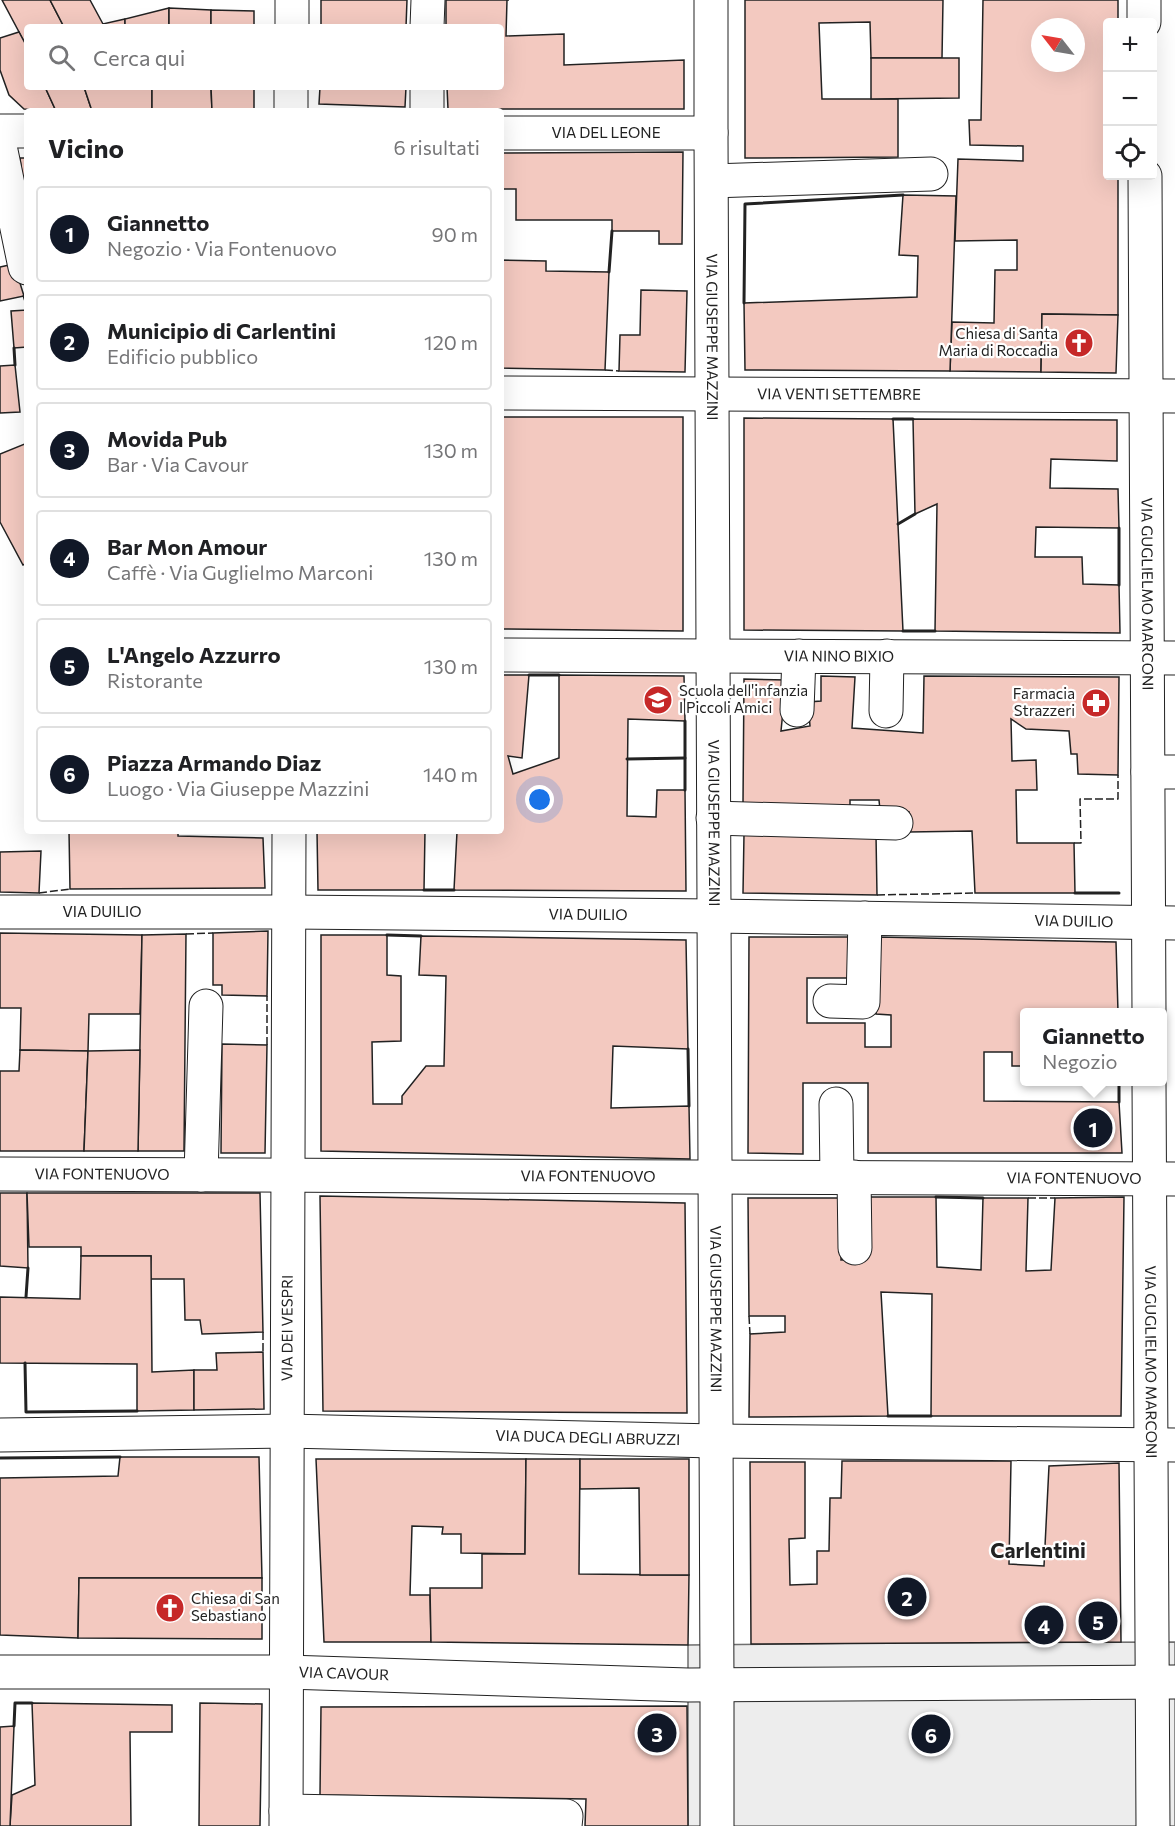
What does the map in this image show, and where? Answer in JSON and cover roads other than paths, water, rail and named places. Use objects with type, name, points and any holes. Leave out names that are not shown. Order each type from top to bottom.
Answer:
[{"type":"street","points":[[292,0],[292,24]]},
{"type":"street","points":[[427,24],[428,0]]},
{"type":"street","name":"VIA GIUSEPPE MAZZINI","points":[[711,0],[717,1644],[702,1685],[717,1826]]},
{"type":"street","points":[[1144,0],[1144,18]]},
{"type":"street","points":[[291,90],[291,108]]},
{"type":"street","points":[[427,90],[427,108]]},
{"type":"street","points":[[0,131],[24,131]]},
{"type":"street","name":"VIA DEL LEONE","points":[[504,133],[711,134]]},
{"type":"street","points":[[0,146],[24,262]]},
{"type":"street","points":[[712,181],[930,174]]},
{"type":"street","name":"VIA GUGLIELMO MARCONI","points":[[1145,180],[1160,396],[1162,923],[1150,1008]]},
{"type":"street","name":"VIA VENTI SETTEMBRE","points":[[504,393],[1160,396]]},
{"type":"street","name":"VIA NINO BIXIO","points":[[504,655],[1161,658]]},
{"type":"street","points":[[797,710],[799,656]]},
{"type":"street","points":[[886,711],[887,656]]},
{"type":"street","points":[[713,818],[896,823]]},
{"type":"street","name":"VIA DEI VESPRI","points":[[286,1818],[289,834]]},
{"type":"street","name":"VIA DUILIO","points":[[0,912],[714,916],[1162,923]]},
{"type":"street","points":[[830,1001],[863,1002],[866,918]]},
{"type":"street","points":[[201,1175],[206,1006]]},
{"type":"street","name":"VIA GUGLIELMO MARCONI","points":[[1150,1086],[1162,1179],[1163,1445],[1153,1642],[1164,1682],[1153,1826]]},
{"type":"street","points":[[836,1104],[855,1248]]},
{"type":"street","name":"VIA FONTENUOVO","points":[[0,1174],[1162,1179]]},
{"type":"street","name":"VIA DUCA DEGLI ABRUZZI","points":[[0,1435],[287,1431],[715,1441],[1163,1445]]},
{"type":"street","name":"VIA CAVOUR","points":[[0,1672],[287,1672],[702,1685],[1164,1682]]},
{"type":"street","points":[[286,1818],[459,1820],[566,1816],[565,1826]]},
{"type":"place","name":"Chiesa di Santa Maria di Roccadia","points":[[1079,343]]},
{"type":"place","name":"Scuola dell'infanzia I Piccoli Amici","points":[[658,700]]},
{"type":"place","name":"Farmacia Strazzeri","points":[[1096,703]]},
{"type":"place","name":"Giannetto","points":[[1093,1128]]},
{"type":"place","name":"Municipio di Carlentini","points":[[907,1597]]},
{"type":"place","name":"Chiesa di San Sebastiano","points":[[170,1608]]},
{"type":"place","name":"L'Angelo Azzurro","points":[[1098,1621]]},
{"type":"place","name":"Bar Mon Amour","points":[[1044,1625]]},
{"type":"place","name":"Movida Pub","points":[[657,1733]]},
{"type":"place","name":"Piazza Armando Diaz","points":[[931,1734]]},
{"type":"district","name":"Carlentini","points":[[1038,1551]]}]
